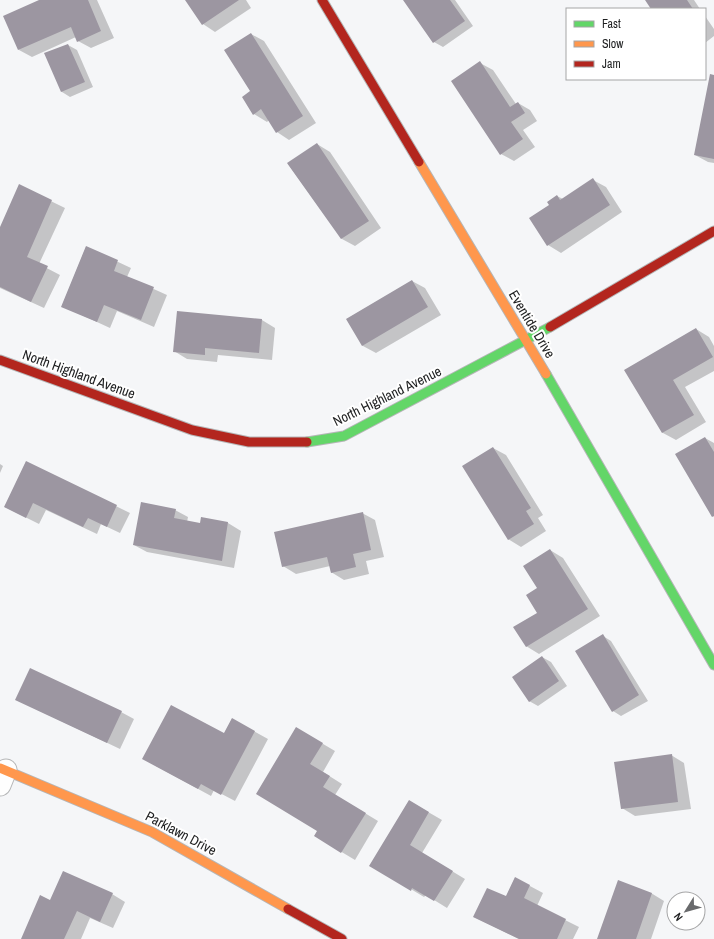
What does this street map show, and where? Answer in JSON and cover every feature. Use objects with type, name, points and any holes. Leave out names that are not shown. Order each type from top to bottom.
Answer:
[{"type":"street","name":"Eventide Drive","points":[[322,0],[527,341],[714,665]]},
{"type":"street","name":"North Highland Avenue","points":[[0,360],[192,430],[249,442],[301,443],[344,436],[527,341],[714,231]]},
{"type":"street","name":"Parklawn Drive","points":[[2,774],[152,832],[342,939]]},
{"type":"building","points":[[39,0],[88,0],[101,31],[77,42],[71,27],[18,50],[3,16]]},
{"type":"building","points":[[185,0],[239,0],[202,25]]},
{"type":"building","points":[[403,0],[450,0],[465,21],[433,43]]},
{"type":"building","points":[[645,0],[687,0],[692,8],[650,8]]},
{"type":"building","points":[[251,33],[303,116],[276,133],[261,109],[253,115],[242,97],[250,91],[224,50]]},
{"type":"building","points":[[68,44],[85,82],[61,92],[44,53]]},
{"type":"building","points":[[480,61],[510,107],[518,102],[525,113],[511,122],[523,139],[500,155],[451,81]]},
{"type":"building","points":[[710,74],[714,75],[714,159],[694,155]]},
{"type":"building","points":[[317,143],[369,221],[341,239],[287,163]]},
{"type":"building","points":[[593,178],[610,205],[547,246],[529,218],[549,205],[547,202],[557,195],[560,200]]},
{"type":"building","points":[[19,184],[52,200],[27,257],[48,266],[31,302],[0,287],[0,227]]},
{"type":"building","points":[[86,246],[118,260],[114,271],[154,287],[141,320],[104,305],[97,322],[61,307]]},
{"type":"building","points":[[412,280],[428,307],[362,346],[346,319]]},
{"type":"building","points":[[177,311],[262,319],[259,353],[205,348],[205,355],[173,352]]},
{"type":"building","points":[[696,328],[713,357],[673,380],[694,415],[662,433],[624,370]]},
{"type":"building","points":[[705,437],[714,452],[714,516],[712,517],[675,454]]},
{"type":"building","points":[[493,447],[531,508],[526,511],[534,524],[508,540],[462,466]]},
{"type":"building","points":[[26,461],[117,505],[107,527],[88,518],[83,527],[33,503],[26,518],[4,507]]},
{"type":"building","points":[[141,502],[176,509],[174,518],[200,523],[201,517],[228,522],[222,561],[133,545]]},
{"type":"building","points":[[363,512],[371,550],[353,554],[356,567],[331,573],[327,557],[282,567],[274,532]]},
{"type":"building","points":[[550,549],[588,609],[526,647],[513,627],[537,613],[526,595],[537,588],[523,566]]},
{"type":"building","points":[[603,634],[639,695],[612,712],[575,651]]},
{"type":"building","points":[[542,656],[559,681],[529,702],[512,677]]},
{"type":"building","points":[[30,668],[122,711],[107,743],[15,700]]},
{"type":"building","points":[[171,705],[224,733],[232,718],[255,731],[221,795],[201,784],[198,789],[142,759]]},
{"type":"building","points":[[296,727],[323,743],[310,764],[330,776],[323,787],[366,813],[341,853],[314,836],[317,831],[256,794]]},
{"type":"building","points":[[672,754],[678,802],[621,809],[614,762]]},
{"type":"building","points":[[409,800],[429,812],[410,845],[453,871],[434,901],[412,888],[411,891],[369,866]]},
{"type":"building","points":[[63,871],[113,893],[100,922],[77,911],[64,939],[21,939],[40,895],[50,900]]},
{"type":"building","points":[[515,877],[530,885],[524,898],[566,919],[557,939],[519,939],[473,917],[487,888],[506,896]]},
{"type":"building","points":[[618,880],[652,893],[636,939],[597,939]]},
{"type":"traffic: fast","points":[[307,442],[344,436],[550,327]]},
{"type":"traffic: fast","points":[[546,374],[714,665]]},
{"type":"traffic: slow","points":[[419,162],[546,374]]},
{"type":"traffic: slow","points":[[0,768],[152,832],[288,909]]},
{"type":"traffic: jam","points":[[322,0],[419,162]]},
{"type":"traffic: jam","points":[[550,327],[714,231]]},
{"type":"traffic: jam","points":[[0,360],[192,430],[249,442],[307,442]]},
{"type":"traffic: jam","points":[[288,909],[342,939]]}]
